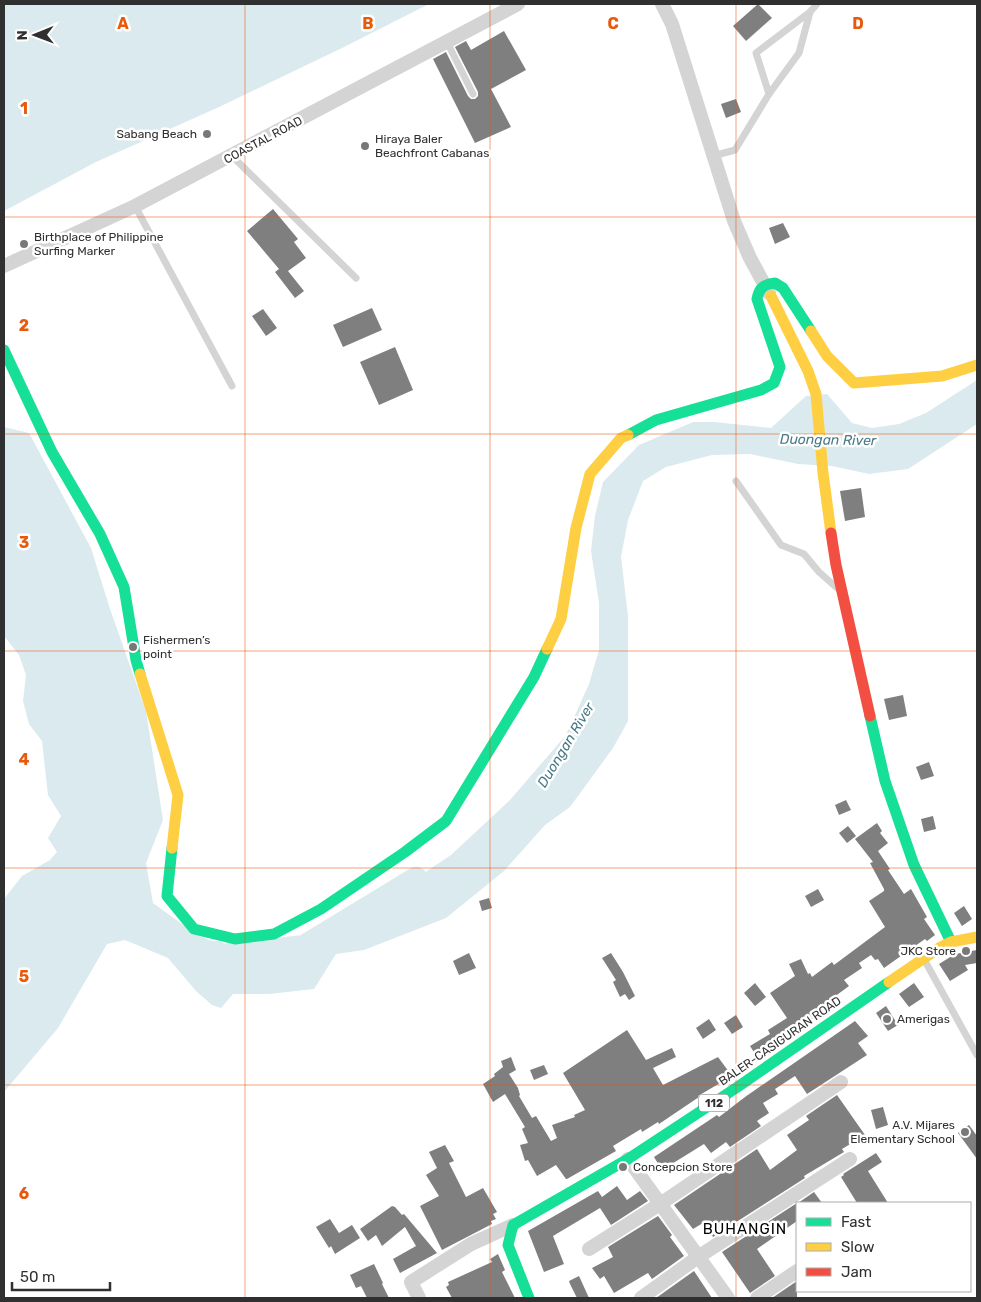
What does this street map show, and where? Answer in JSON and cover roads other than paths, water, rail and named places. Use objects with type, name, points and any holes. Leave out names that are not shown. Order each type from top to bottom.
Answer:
[{"type":"street","name":"COASTAL ROAD","points":[[4,266],[135,206],[518,4]]},
{"type":"street","points":[[662,4],[672,24],[734,221],[750,258],[808,371],[816,394],[823,473],[836,565],[885,781],[914,865],[951,942]]},
{"type":"street","points":[[4,350],[52,452],[100,534],[124,587],[136,660],[178,795],[167,896],[194,930],[235,939],[274,934],[321,909],[405,852],[446,821],[534,677],[561,619],[576,528],[590,474],[621,438],[656,420],[761,390],[774,383],[780,367],[757,299],[758,290],[768,290],[775,283],[783,288],[827,356],[854,383],[942,376],[977,366]]},
{"type":"street","name":"BALER-CASIGURAN ROAD","points":[[512,1225],[628,1159],[739,1086],[939,948],[951,942],[977,937]]},
{"type":"street","points":[[589,1249],[660,1204],[840,1082]]},
{"type":"street","points":[[628,1159],[728,1298]]},
{"type":"street","points":[[642,1298],[698,1258],[850,1159]]},
{"type":"street","points":[[419,1298],[411,1282],[471,1244],[512,1225]]},
{"type":"street","points":[[512,1225],[508,1245],[529,1298]]},
{"type":"street","points":[[757,1298],[796,1272]]},
{"type":"lane","points":[[769,94],[756,53],[810,12],[817,4]]},
{"type":"lane","points":[[713,156],[735,150],[769,94],[798,53],[810,12]]},
{"type":"lane","points":[[447,42],[474,94]]},
{"type":"lane","points":[[232,156],[356,278]]},
{"type":"lane","points":[[135,206],[232,386]]},
{"type":"lane","points":[[736,481],[781,545],[804,554],[819,572],[842,591]]},
{"type":"lane","points":[[924,959],[977,1055]]},
{"type":"water","points":[[4,4],[429,4],[219,107],[96,162],[4,211]]},
{"type":"water","points":[[977,380],[977,424],[908,469],[869,474],[832,466],[798,464],[750,454],[712,455],[666,467],[643,481],[628,520],[621,557],[628,616],[628,721],[613,748],[570,807],[545,825],[504,871],[446,918],[364,950],[336,954],[314,989],[269,994],[233,994],[221,1008],[212,1005],[196,991],[168,958],[125,940],[107,944],[58,1028],[4,1092],[4,899],[22,876],[50,860],[57,852],[48,838],[61,816],[48,795],[42,741],[29,724],[23,701],[26,675],[19,655],[4,636],[4,427],[29,433],[91,548],[146,711],[163,820],[146,863],[153,903],[197,935],[237,951],[260,954],[298,948],[346,925],[451,855],[510,800],[566,735],[589,684],[599,650],[599,603],[591,551],[595,516],[603,482],[639,445],[693,422],[714,422],[771,428],[806,396],[827,394],[852,423],[872,428],[899,424],[926,413]]},
{"type":"waterway","name":"Duongan River","points":[[217,953],[222,956],[304,947],[416,879]]},
{"type":"place","name":"Sabang Beach","points":[[207,134]]},
{"type":"place","name":"Hiraya Baler Beachfront Cabanas","points":[[365,146]]},
{"type":"place","name":"Birthplace of Philippine Surfing Marker","points":[[24,244]]},
{"type":"place","name":"Fishermen’s point","points":[[133,647]]},
{"type":"place","name":"JKC Store","points":[[966,951]]},
{"type":"place","name":"Amerigas","points":[[887,1019]]},
{"type":"place","name":"A.V. Mijares Elementary School","points":[[965,1132]]},
{"type":"place","name":"Concepcion Store","points":[[623,1167]]},
{"type":"district","name":"BUHANGIN","points":[[745,1229]]}]
